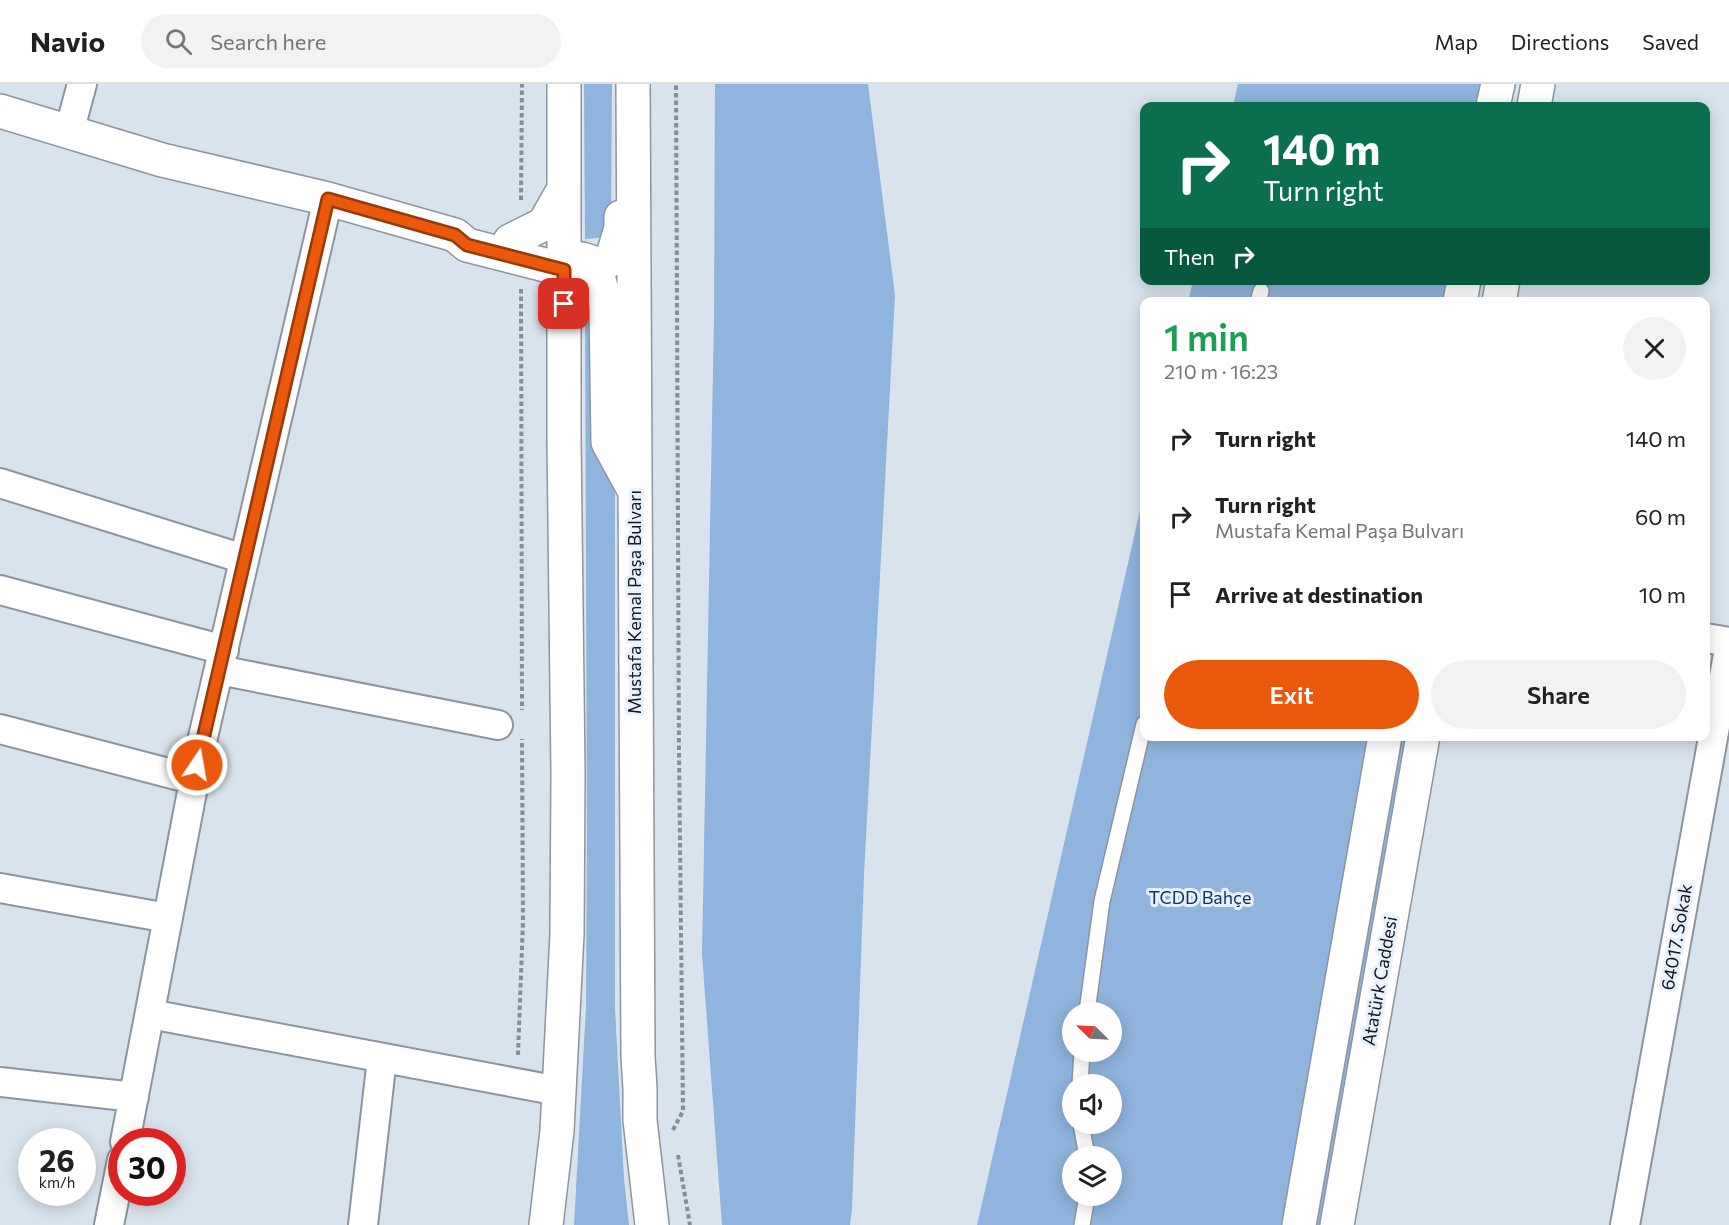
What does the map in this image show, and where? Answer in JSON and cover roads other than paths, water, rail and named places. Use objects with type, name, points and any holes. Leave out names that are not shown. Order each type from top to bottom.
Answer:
[{"type":"main road","points":[[546,1225],[558,1103],[567,923],[564,320],[575,265],[564,189],[564,84]]},
{"type":"main road","name":"Mustafa Kemal Paşa Bulvarı","points":[[633,84],[639,1120],[652,1225]]},
{"type":"main road","points":[[1494,102],[1498,84]]},
{"type":"main road","points":[[1535,102],[1538,84]]},
{"type":"main road","points":[[0,111],[162,160],[328,199],[455,235],[472,231],[515,250],[575,265],[612,258],[621,228],[620,159],[633,145]]},
{"type":"main road","points":[[515,250],[544,224],[564,189]]},
{"type":"main road","points":[[515,250],[541,284],[564,320]]},
{"type":"main road","points":[[575,265],[606,304],[608,442],[634,491]]},
{"type":"main road","name":"Atatürk Caddesi","points":[[1299,1225],[1384,741]]},
{"type":"main road","name":"Atatürk Caddesi","points":[[1337,1225],[1423,741]]},
{"type":"street","points":[[69,132],[82,84]]},
{"type":"street","points":[[128,1128],[195,780],[328,199]]},
{"type":"street","points":[[0,483],[244,559]]},
{"type":"street","points":[[0,590],[221,660],[514,725]]},
{"type":"street","points":[[1710,639],[1729,642]]},
{"type":"street","name":"64017. Sokak","points":[[1625,1225],[1729,649]]},
{"type":"street","points":[[0,729],[195,780]]},
{"type":"street","points":[[0,888],[168,918]]},
{"type":"street","points":[[150,1014],[516,1083],[558,1103]]},
{"type":"street","points":[[363,1225],[382,1058]]},
{"type":"street","points":[[0,1082],[134,1097]]},
{"type":"street","points":[[109,1225],[113,1206]]},
{"type":"lane","points":[[1088,1002],[1101,901],[1140,740]]},
{"type":"lane","points":[[1085,1224],[1086,1206]]},
{"type":"park label","name":"TCDD Bahçe","points":[[1200,898]]}]
